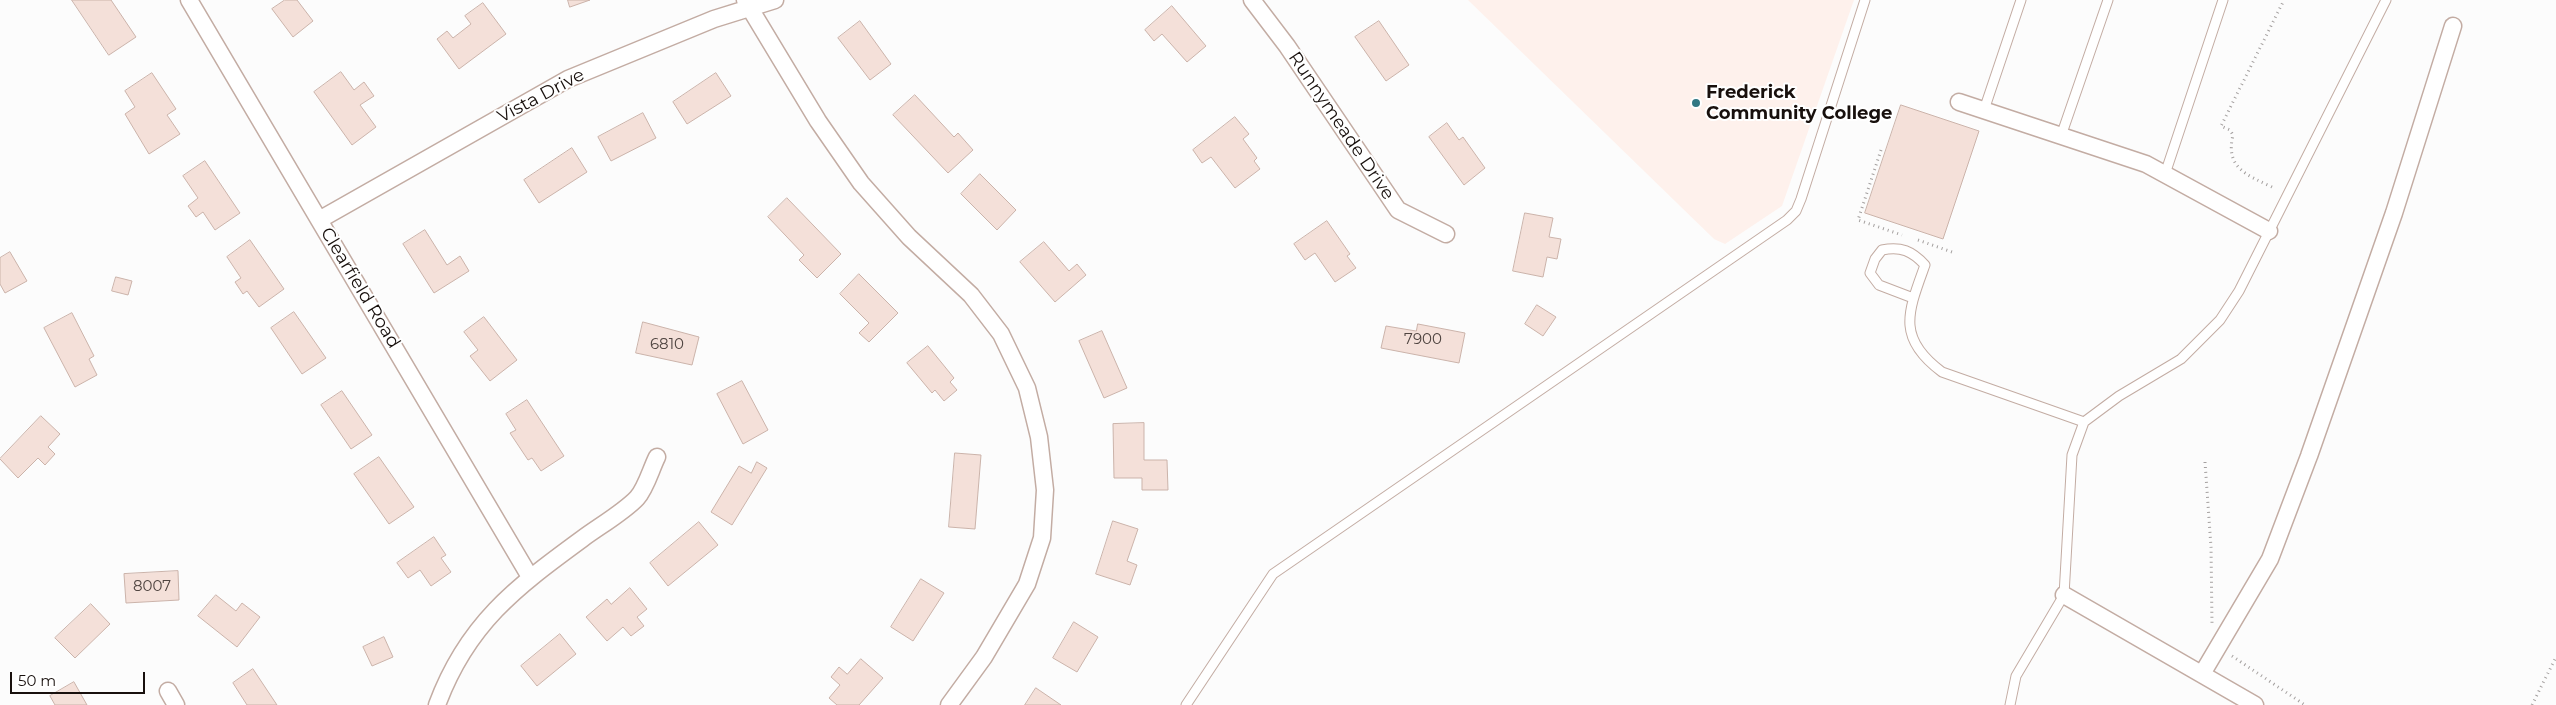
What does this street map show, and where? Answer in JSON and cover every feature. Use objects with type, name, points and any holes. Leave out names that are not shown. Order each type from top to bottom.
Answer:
[{"type":"street","name":"Clearfield Road","points":[[190,0],[530,577]]},
{"type":"street","name":"Vista Drive","points":[[319,220],[568,79],[748,4],[774,0]]},
{"type":"street","name":"Runnymeade Drive","points":[[1252,0],[1287,46],[1398,210],[1446,234]]},
{"type":"street","points":[[748,4],[818,121],[861,183],[909,237],[971,295],[1001,334],[1027,388],[1039,437],[1043,473],[1042,538],[1027,584],[984,657],[949,705]]},
{"type":"street","points":[[2202,674],[2232,626],[2274,549],[2309,456],[2394,213],[2453,26]]},
{"type":"street","points":[[1959,102],[2146,164],[2269,231]]},
{"type":"street","points":[[438,705],[449,674],[467,642],[489,616],[530,577],[638,497],[657,457]]},
{"type":"street","points":[[2064,595],[2255,705]]},
{"type":"lane","points":[[1186,705],[1273,574],[1787,220],[1796,211],[1865,0]]},
{"type":"lane","points":[[1984,110],[2021,0]]},
{"type":"lane","points":[[2061,136],[2108,0]]},
{"type":"lane","points":[[2165,174],[2224,0]]},
{"type":"lane","points":[[2010,705],[2016,676],[2064,595],[2072,455],[2084,422],[2119,396],[2181,358],[2220,320],[2239,291],[2386,0]]},
{"type":"lane","points":[[1913,298],[1879,285],[1870,273],[1875,259],[1882,250],[1892,248],[1914,253],[1925,265],[1909,311],[1916,347],[1926,360],[1942,372],[2084,422]]},
{"type":"path","points":[[2272,187],[2250,176],[2233,161],[2230,146],[2233,135],[2230,130],[2220,126],[2284,0]]},
{"type":"path","points":[[1881,150],[1858,220],[1905,236]]},
{"type":"path","points":[[1914,239],[1952,252]]},
{"type":"path","points":[[2532,705],[2556,657]]},
{"type":"shaded area","name":"Frederick Community College","points":[[1468,0],[1854,0],[1782,206],[1725,244],[1714,239]]},
{"type":"building","points":[[72,0],[111,0],[136,37],[109,55]]},
{"type":"building","points":[[285,0],[297,0],[313,21],[293,37],[272,9]]},
{"type":"building","points":[[568,0],[590,0],[570,7]]},
{"type":"building","points":[[483,3],[506,34],[459,69],[437,39],[447,31],[453,38],[471,24],[465,16]]},
{"type":"building","points":[[1172,6],[1206,46],[1187,62],[1162,34],[1154,41],[1145,30]]},
{"type":"building","points":[[860,21],[891,64],[870,80],[838,38]]},
{"type":"building","points":[[1379,21],[1409,65],[1386,81],[1355,37]]},
{"type":"building","points":[[341,72],[354,90],[364,82],[374,96],[360,105],[376,127],[352,145],[314,92]]},
{"type":"building","points":[[152,73],[176,109],[167,115],[180,134],[149,154],[125,114],[135,107],[125,91]]},
{"type":"building","points":[[716,73],[731,96],[687,124],[673,102]]},
{"type":"building","points":[[915,95],[954,137],[958,133],[973,150],[948,173],[893,115]]},
{"type":"building","points":[[1901,105],[1979,131],[1943,239],[1865,213]]},
{"type":"building","points":[[643,113],[656,138],[611,161],[598,137]]},
{"type":"building","points":[[1235,117],[1249,134],[1243,139],[1257,158],[1254,161],[1260,169],[1235,188],[1211,157],[1202,163],[1193,150]]},
{"type":"building","points":[[1447,123],[1459,140],[1463,137],[1485,168],[1464,185],[1429,137]]},
{"type":"building","points":[[572,148],[587,172],[539,203],[524,180]]},
{"type":"building","points":[[205,161],[240,213],[215,230],[203,212],[196,217],[188,206],[198,198],[183,176]]},
{"type":"building","points":[[980,174],[1016,210],[997,230],[961,194]]},
{"type":"building","points":[[787,198],[841,254],[817,278],[799,260],[804,255],[768,217]]},
{"type":"building","points":[[1525,213],[1553,218],[1549,237],[1561,239],[1557,259],[1547,257],[1543,277],[1513,271]]},
{"type":"building","points":[[1327,221],[1350,254],[1347,256],[1356,268],[1335,282],[1315,253],[1305,260],[1294,244]]},
{"type":"building","points":[[425,230],[447,265],[460,256],[469,271],[434,293],[403,244]]},
{"type":"building","points":[[250,240],[284,289],[259,307],[247,291],[243,294],[235,282],[241,278],[227,257]]},
{"type":"building","points":[[1044,242],[1069,271],[1077,264],[1086,275],[1055,302],[1020,262]]},
{"type":"building","points":[[10,252],[27,281],[5,293],[0,284],[0,258]]},
{"type":"building","points":[[859,274],[898,313],[869,342],[859,333],[869,323],[840,294]]},
{"type":"building","points":[[116,277],[132,281],[128,295],[112,291]]},
{"type":"building","points":[[1537,305],[1556,317],[1543,336],[1525,324]]},
{"type":"building","points":[[294,312],[326,358],[302,374],[271,328]]},
{"type":"building","points":[[72,313],[94,356],[89,359],[97,375],[75,387],[44,328]]},
{"type":"building","points":[[484,317],[517,360],[490,381],[470,356],[478,350],[464,332]]},
{"type":"building","points":[[643,322],[699,337],[692,365],[636,353]]},
{"type":"building","points":[[1418,324],[1465,333],[1459,363],[1381,348],[1386,326],[1416,331]]},
{"type":"building","points":[[1102,331],[1127,388],[1104,398],[1079,341]]},
{"type":"building","points":[[928,346],[954,378],[950,382],[957,390],[944,401],[935,390],[932,393],[907,363]]},
{"type":"building","points":[[742,381],[768,430],[743,444],[717,394]]},
{"type":"building","points":[[342,391],[372,435],[351,449],[321,405]]},
{"type":"building","points":[[527,400],[564,456],[541,471],[532,458],[528,460],[510,433],[516,430],[506,414]]},
{"type":"building","points":[[41,416],[60,434],[48,447],[55,454],[45,465],[38,458],[18,478],[0,459]]},
{"type":"building","points":[[1144,423],[1144,460],[1167,460],[1168,490],[1142,490],[1142,478],[1114,478],[1113,424]]},
{"type":"building","points":[[955,453],[981,455],[975,529],[949,527]]},
{"type":"building","points":[[379,457],[414,507],[389,524],[354,474]]},
{"type":"building","points":[[757,462],[767,468],[732,525],[711,512],[739,466],[751,473]]},
{"type":"building","points":[[1113,521],[1138,529],[1127,561],[1137,565],[1130,585],[1096,574]]},
{"type":"building","points":[[699,522],[718,545],[668,586],[650,563]]},
{"type":"building","points":[[434,537],[446,555],[441,558],[451,572],[431,586],[420,570],[408,578],[397,563]]},
{"type":"building","points":[[178,571],[179,600],[126,603],[124,574]]},
{"type":"building","points":[[921,579],[944,593],[913,641],[891,627]]},
{"type":"building","points":[[630,588],[647,609],[637,617],[644,626],[631,636],[623,627],[607,641],[586,617],[607,599],[611,604]]},
{"type":"building","points":[[216,595],[236,611],[242,603],[260,617],[237,647],[198,616]]},
{"type":"building","points":[[91,604],[110,624],[75,658],[55,638]]},
{"type":"building","points":[[1074,622],[1098,637],[1077,672],[1053,658]]},
{"type":"building","points":[[560,634],[576,654],[537,686],[521,666]]},
{"type":"building","points":[[384,637],[393,657],[372,666],[363,647]]},
{"type":"building","points":[[861,659],[883,678],[859,705],[837,705],[829,698],[840,685],[831,677],[839,667],[847,674]]},
{"type":"building","points":[[253,669],[277,705],[247,705],[233,683]]},
{"type":"building","points":[[74,682],[87,705],[55,705],[50,696]]},
{"type":"building","points":[[1036,688],[1061,705],[1025,705]]},
{"type":"place","name":"Frederick Community College","points":[[1696,103]]}]
